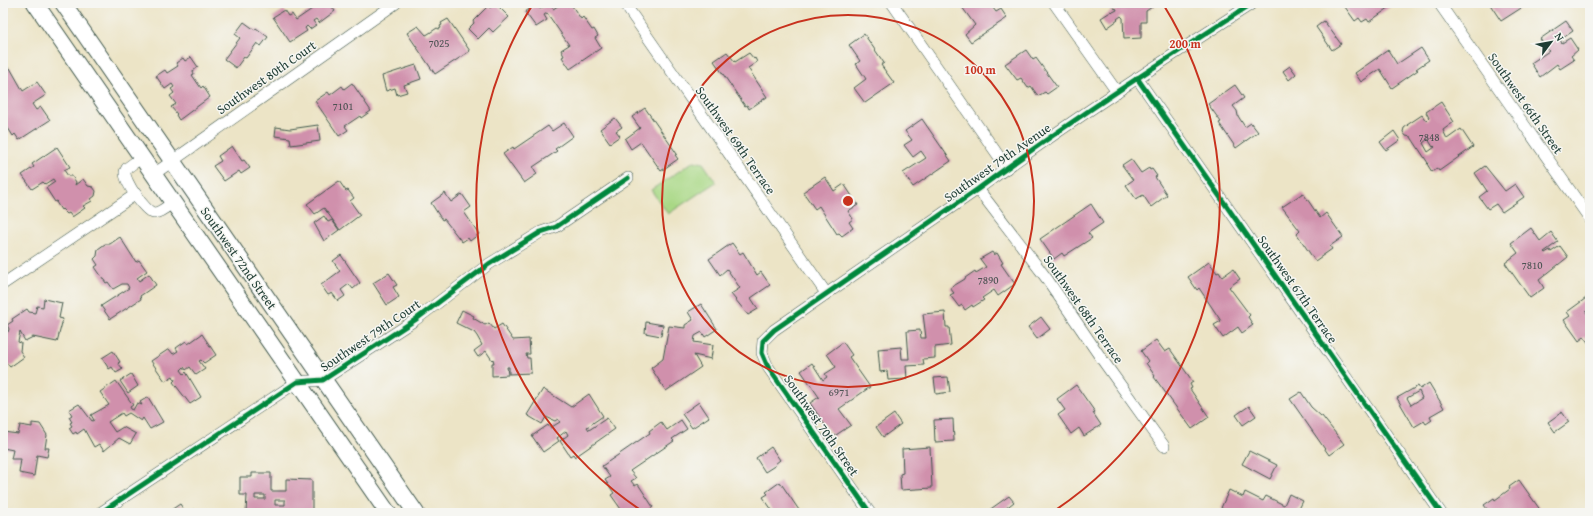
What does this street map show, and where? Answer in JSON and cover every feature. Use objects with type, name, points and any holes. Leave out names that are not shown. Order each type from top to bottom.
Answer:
[{"type":"main road","name":"Southwest 72nd Street","points":[[35,3],[388,513]]},
{"type":"main road","name":"Southwest 72nd Street","points":[[63,3],[416,513]]},
{"type":"street","name":"Southwest 80th Court","points":[[154,174],[396,3]]},
{"type":"street","name":"Southwest 69th Terrace","points":[[624,3],[826,293]]},
{"type":"street","points":[[892,3],[1007,168]]},
{"type":"street","points":[[1054,3],[1117,92]]},
{"type":"street","name":"Southwest 79th Avenue","points":[[762,347],[767,336],[826,293],[1137,78],[1253,3]]},
{"type":"street","name":"Southwest 66th Street","points":[[1439,3],[1590,219]]},
{"type":"street","name":"Southwest 67th Terrace","points":[[1137,78],[1441,513]]},
{"type":"street","points":[[142,157],[127,168],[125,172],[126,180],[147,209],[153,213],[173,202]]},
{"type":"street","name":"Southwest 79th Court","points":[[100,513],[297,382],[323,380],[415,320],[489,264],[541,232],[556,227],[628,178]]},
{"type":"street","name":"Southwest 68th Terrace","points":[[978,189],[1047,279],[1164,446]]},
{"type":"street","points":[[3,284],[136,194]]},
{"type":"street","name":"Southwest 70th Street","points":[[762,347],[764,359],[771,371],[870,513]]},
{"type":"green space","points":[[694,161],[703,163],[716,182],[668,214],[651,190]]},
{"type":"building","points":[[307,3],[329,3],[335,11],[319,23],[316,19],[313,21],[316,25],[310,29],[307,26],[305,28],[307,31],[290,42],[273,17],[284,10],[288,16],[292,14],[296,20],[312,9]]},
{"type":"building","points":[[495,3],[509,17],[493,32],[489,28],[478,39],[468,29],[474,23],[473,21],[488,6],[490,8]]},
{"type":"building","points":[[549,3],[553,9],[563,3],[570,3],[581,19],[583,17],[598,36],[595,38],[601,48],[570,69],[562,57],[564,56],[561,50],[569,45],[547,13],[544,15],[547,20],[536,27],[525,12],[537,4],[540,9]]},
{"type":"building","points":[[959,3],[996,3],[998,5],[993,8],[996,12],[1001,9],[1007,18],[971,42],[965,34],[975,25]]},
{"type":"building","points":[[1110,3],[1158,3],[1146,11],[1146,22],[1141,22],[1141,38],[1124,39],[1123,18],[1121,16],[1107,28],[1101,18],[1112,11],[1117,10]]},
{"type":"building","points":[[1350,3],[1387,3],[1390,7],[1369,22],[1367,19],[1362,22],[1359,18],[1355,21],[1345,7]]},
{"type":"building","points":[[1489,3],[1529,3],[1501,21]]},
{"type":"building","points":[[448,19],[470,51],[435,74],[407,33],[418,26],[426,35],[437,28],[441,28],[441,23]]},
{"type":"building","points":[[1324,21],[1341,44],[1332,50],[1316,27]]},
{"type":"building","points":[[1566,21],[1573,31],[1560,40],[1562,43],[1570,38],[1578,50],[1571,56],[1574,60],[1560,69],[1557,64],[1540,77],[1531,63],[1549,51],[1540,39]]},
{"type":"building","points":[[244,22],[255,30],[256,28],[268,37],[261,46],[257,43],[246,58],[244,57],[236,68],[224,59],[240,38],[235,34]]},
{"type":"building","points":[[864,34],[884,63],[881,65],[894,83],[865,103],[854,88],[866,79],[856,64],[860,61],[849,45]]},
{"type":"building","points":[[1421,48],[1429,60],[1416,69],[1418,70],[1392,88],[1380,69],[1361,82],[1355,73],[1388,50],[1397,64]]},
{"type":"building","points":[[1026,50],[1033,60],[1036,58],[1057,87],[1047,94],[1045,92],[1038,96],[1031,86],[1028,88],[1021,78],[1017,80],[1005,64]]},
{"type":"building","points":[[727,52],[735,62],[749,53],[757,62],[748,68],[767,97],[749,109],[747,105],[745,106],[714,61]]},
{"type":"building","points":[[191,57],[198,67],[193,71],[194,74],[192,75],[201,88],[203,86],[210,97],[179,120],[176,115],[177,114],[171,107],[176,104],[170,96],[174,93],[171,89],[174,87],[172,84],[165,89],[156,76],[165,70],[167,73],[178,66],[176,63],[183,58],[185,61]]},
{"type":"building","points":[[416,65],[421,79],[404,85],[407,92],[397,95],[395,88],[386,91],[382,76]]},
{"type":"building","points":[[1290,66],[1296,74],[1289,80],[1283,71]]},
{"type":"building","points":[[10,68],[23,91],[37,82],[46,95],[32,104],[36,110],[41,107],[50,120],[19,140],[15,134],[13,136],[3,120],[3,73]]},
{"type":"building","points":[[352,83],[371,111],[345,126],[348,130],[339,136],[315,101],[328,92],[330,95],[342,86],[344,89]]},
{"type":"building","points":[[1235,85],[1244,98],[1233,106],[1245,127],[1251,123],[1258,132],[1236,148],[1219,123],[1221,122],[1208,104]]},
{"type":"building","points":[[1441,102],[1454,122],[1443,130],[1447,139],[1461,129],[1473,147],[1439,171],[1437,168],[1432,172],[1427,164],[1428,163],[1411,137],[1406,136],[1403,132],[1407,125],[1422,115],[1426,121],[1429,118],[1426,112]],"holes":[[[1428,139],[1433,147],[1435,147],[1428,152],[1423,143]]]},
{"type":"building","points":[[645,108],[677,154],[675,155],[678,159],[661,171],[641,142],[631,149],[625,139],[640,128],[632,117]]},
{"type":"building","points":[[615,118],[622,127],[616,131],[620,136],[610,143],[600,129]]},
{"type":"building","points":[[922,119],[951,161],[913,187],[903,173],[926,158],[921,151],[913,157],[904,145],[912,140],[905,131]]},
{"type":"building","points":[[564,123],[573,136],[555,149],[557,151],[533,167],[537,174],[524,183],[503,154],[513,147],[514,149],[548,126],[552,131]]},
{"type":"building","points":[[318,125],[320,141],[291,145],[290,138],[275,136],[276,127],[290,129]]},
{"type":"building","points":[[1394,131],[1400,140],[1386,150],[1380,142]]},
{"type":"building","points":[[232,146],[242,161],[244,160],[250,168],[241,174],[239,171],[224,181],[213,166],[221,161],[218,156]]},
{"type":"building","points":[[57,147],[70,167],[64,170],[68,176],[72,176],[76,182],[75,185],[83,179],[88,186],[93,187],[96,191],[95,196],[91,199],[92,201],[83,206],[85,208],[72,217],[69,213],[67,214],[62,209],[61,210],[56,202],[57,201],[55,202],[46,188],[55,182],[53,179],[45,184],[43,182],[32,189],[22,175],[34,167],[32,164]]},
{"type":"building","points":[[1131,159],[1141,173],[1149,168],[1150,170],[1152,169],[1157,176],[1155,177],[1167,195],[1151,207],[1143,195],[1136,199],[1126,185],[1133,180],[1122,165]]},
{"type":"building","points":[[1485,166],[1505,191],[1515,184],[1524,197],[1502,212],[1496,204],[1488,209],[1479,197],[1487,191],[1475,173]]},
{"type":"building","points":[[825,177],[834,191],[844,184],[858,205],[848,211],[853,219],[849,222],[853,228],[842,236],[839,233],[837,234],[819,206],[815,209],[803,192]]},
{"type":"building","points":[[339,181],[346,191],[348,190],[354,198],[350,201],[360,215],[340,230],[324,208],[315,214],[307,204]]},
{"type":"building","points":[[445,193],[451,202],[462,194],[471,207],[464,212],[479,234],[470,241],[468,238],[462,242],[444,219],[442,220],[431,203]]},
{"type":"building","points":[[1303,193],[1320,218],[1326,213],[1343,237],[1330,246],[1332,249],[1315,261],[1297,234],[1300,231],[1282,207]]},
{"type":"building","points":[[1091,204],[1103,223],[1088,233],[1092,238],[1064,256],[1062,253],[1054,259],[1040,239]]},
{"type":"building","points":[[324,216],[328,222],[332,220],[339,230],[324,241],[314,223]]},
{"type":"building","points":[[1531,228],[1540,241],[1551,232],[1558,242],[1544,252],[1545,253],[1550,250],[1551,252],[1560,246],[1568,257],[1539,280],[1544,288],[1530,298],[1505,263],[1518,253],[1511,243]]},
{"type":"building","points":[[120,237],[136,262],[139,260],[147,271],[137,278],[139,281],[149,274],[156,285],[140,296],[141,299],[110,319],[101,306],[129,288],[127,284],[122,284],[113,289],[108,282],[106,283],[95,267],[98,265],[94,259],[97,256],[98,249],[105,244],[110,244]]},
{"type":"building","points":[[732,243],[740,254],[743,252],[757,275],[761,272],[770,285],[751,298],[758,309],[748,315],[731,294],[740,288],[727,269],[720,275],[709,259]]},
{"type":"building","points":[[992,252],[994,255],[997,253],[1003,263],[1001,264],[1015,284],[998,296],[994,290],[982,298],[984,300],[973,307],[972,305],[965,310],[962,305],[959,307],[950,295],[954,293],[950,288],[975,271],[976,273],[986,267],[980,259]]},
{"type":"building","points":[[341,255],[360,283],[353,289],[349,284],[341,290],[345,296],[338,301],[332,293],[328,295],[321,285],[340,271],[333,261]]},
{"type":"building","points":[[1209,262],[1222,277],[1233,269],[1240,279],[1229,287],[1250,315],[1248,317],[1253,325],[1242,333],[1238,327],[1223,338],[1214,325],[1221,321],[1199,288],[1197,290],[1188,277]]},
{"type":"building","points":[[389,273],[397,285],[393,287],[399,297],[387,305],[373,283]]},
{"type":"building","points":[[1589,296],[1590,310],[1586,312],[1590,317],[1590,345],[1584,337],[1579,341],[1564,320],[1570,316],[1567,312]]},
{"type":"building","points":[[44,299],[62,303],[59,318],[63,319],[57,342],[33,337],[25,341],[20,332],[18,342],[21,343],[20,351],[24,357],[10,367],[3,359],[3,331],[8,332],[9,329],[7,325],[13,321],[12,319],[27,309],[29,312],[35,313],[37,306],[43,307]]},
{"type":"building","points":[[701,304],[717,329],[705,337],[702,332],[695,336],[694,342],[713,345],[711,359],[694,355],[701,367],[666,391],[651,368],[663,359],[669,326],[685,328],[685,325],[693,320],[688,312]]},
{"type":"building","points":[[462,310],[474,316],[473,318],[485,325],[489,323],[494,329],[502,324],[513,340],[529,339],[530,354],[526,354],[527,358],[530,358],[531,373],[509,374],[509,367],[507,367],[508,375],[492,376],[492,363],[494,363],[493,359],[492,360],[486,351],[478,357],[474,351],[482,345],[477,336],[474,332],[456,323]]},
{"type":"building","points":[[945,312],[946,327],[949,327],[951,345],[935,347],[935,358],[923,359],[924,365],[906,366],[907,379],[888,380],[887,371],[880,372],[878,349],[901,347],[902,359],[909,359],[907,331],[920,330],[921,338],[926,338],[923,314]]},
{"type":"building","points":[[1041,317],[1050,329],[1037,339],[1028,327]]},
{"type":"building","points":[[646,322],[663,325],[661,336],[645,333]]},
{"type":"building","points":[[202,334],[216,355],[204,363],[201,360],[199,361],[205,369],[196,375],[190,367],[186,370],[184,367],[181,370],[184,374],[186,372],[201,397],[190,404],[173,382],[175,380],[173,376],[165,381],[151,361],[169,349],[173,354],[178,351],[176,348],[186,341],[188,344]]},
{"type":"building","points":[[1156,340],[1165,352],[1170,349],[1193,382],[1190,384],[1192,388],[1190,389],[1209,417],[1192,429],[1154,377],[1155,376],[1146,363],[1148,361],[1141,351]]},
{"type":"building","points":[[843,342],[852,355],[849,357],[870,387],[839,409],[851,425],[833,437],[810,403],[819,397],[801,371],[812,363],[823,380],[827,377],[825,374],[836,367],[827,354]]},
{"type":"building","points":[[113,351],[120,362],[118,363],[123,369],[116,373],[112,367],[109,369],[102,358]]},
{"type":"building","points":[[131,374],[138,386],[128,393],[120,381]]},
{"type":"building","points":[[948,377],[950,392],[936,394],[934,378]]},
{"type":"building","points":[[116,381],[133,405],[130,407],[131,409],[133,410],[137,403],[142,405],[140,402],[148,397],[163,422],[150,429],[143,418],[141,421],[129,413],[124,416],[122,413],[108,422],[115,432],[123,427],[136,434],[130,444],[119,438],[104,451],[99,444],[94,447],[84,429],[77,434],[76,432],[73,434],[69,428],[72,426],[70,423],[72,422],[69,417],[72,415],[69,410],[79,404],[92,421],[94,420],[91,415],[109,405],[100,392]]},
{"type":"building","points":[[1429,383],[1444,408],[1430,416],[1432,420],[1426,424],[1424,421],[1414,427],[1397,398],[1418,386],[1420,389]],"holes":[[[1419,391],[1422,398],[1411,405],[1407,398]]]},
{"type":"building","points":[[1076,385],[1095,412],[1093,413],[1101,425],[1084,436],[1079,428],[1071,434],[1058,415],[1065,410],[1057,399]]},
{"type":"building","points":[[543,389],[571,407],[589,394],[603,416],[587,427],[589,430],[607,418],[615,429],[575,457],[573,454],[570,456],[560,441],[568,435],[566,431],[557,438],[559,441],[543,452],[532,436],[548,425],[550,428],[560,422],[558,419],[555,421],[546,417],[542,424],[527,415]]},
{"type":"building","points":[[1301,392],[1311,407],[1322,416],[1344,444],[1329,455],[1290,399]]},
{"type":"building","points":[[699,402],[709,417],[692,428],[682,414]]},
{"type":"building","points":[[1249,406],[1256,416],[1243,425],[1236,415]]},
{"type":"building","points":[[1562,412],[1569,422],[1555,432],[1548,422]]},
{"type":"building","points":[[894,414],[901,424],[883,437],[876,427]]},
{"type":"building","points":[[953,419],[954,441],[935,442],[934,420]]},
{"type":"building","points":[[681,420],[687,429],[672,439],[674,441],[630,471],[636,478],[631,481],[635,486],[638,484],[653,507],[645,513],[627,513],[628,509],[623,512],[611,495],[614,493],[605,480],[610,477],[602,466],[650,433],[649,431],[661,422],[667,430]]},
{"type":"building","points":[[32,423],[40,424],[47,435],[45,448],[49,448],[47,457],[37,455],[34,476],[19,473],[21,459],[11,459],[13,450],[3,448],[3,432],[18,434],[20,425],[32,427]]},
{"type":"building","points":[[771,447],[780,460],[775,464],[776,465],[765,472],[756,458]]},
{"type":"building","points":[[930,447],[932,488],[901,490],[900,474],[903,473],[902,449]]},
{"type":"building","points":[[1249,451],[1277,465],[1270,479],[1242,464]]},
{"type":"building","points":[[252,473],[271,473],[271,491],[286,491],[286,479],[312,480],[312,510],[305,510],[305,513],[246,513],[247,495],[240,495],[240,477],[252,477]],"holes":[[[255,495],[265,495],[265,499],[255,499]],[[275,500],[285,500],[285,505],[275,505]]]},
{"type":"building","points":[[1519,480],[1541,511],[1538,513],[1490,513],[1484,505],[1494,498],[1495,500]]},
{"type":"building","points":[[780,482],[801,513],[774,513],[763,497],[768,494],[766,492]]},
{"type":"building","points":[[1229,490],[1243,497],[1245,492],[1263,501],[1266,496],[1284,505],[1289,494],[1303,501],[1297,513],[1232,513],[1221,508]]},
{"type":"building","points":[[1009,496],[1014,502],[1005,509],[1008,513],[985,513]]},
{"type":"building","points":[[180,504],[186,513],[173,513],[171,510]]},
{"type":"building","points":[[195,509],[198,513],[189,513]]},
{"type":"cycle path","points":[[870,513],[768,367],[762,353],[763,341],[774,330],[1080,117],[1253,3]]},
{"type":"cycle path","points":[[1137,78],[1441,513]]},
{"type":"cycle path","points":[[100,513],[297,382],[323,380],[415,320],[489,264],[541,232],[556,227],[628,178]]}]
